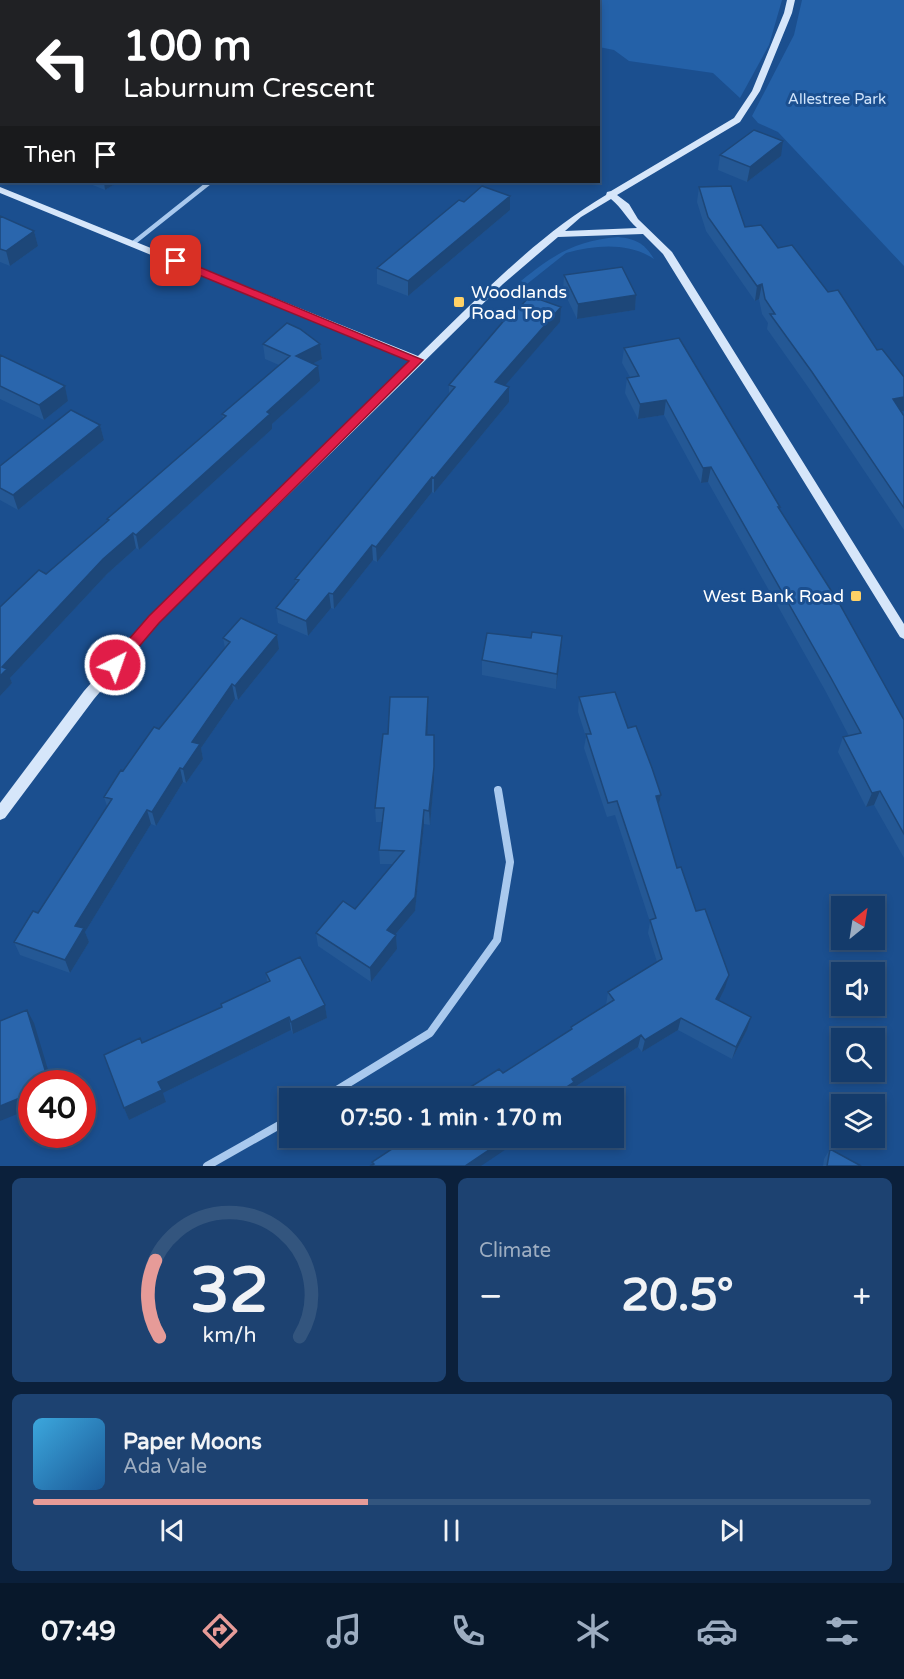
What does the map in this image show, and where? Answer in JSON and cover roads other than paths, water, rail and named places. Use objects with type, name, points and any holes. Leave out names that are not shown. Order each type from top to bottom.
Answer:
[{"type":"street","points":[[0,814],[89,694],[154,620],[417,360],[535,249],[578,215],[610,194],[672,161],[737,120],[756,91],[788,13],[791,0]]},
{"type":"street","points":[[132,244],[209,183]]},
{"type":"street","points":[[0,190],[417,360]]},
{"type":"street","points":[[610,194],[626,206],[634,220],[675,265],[904,634]]},
{"type":"street","points":[[556,234],[646,231]]},
{"type":"street","points":[[340,1088],[430,1033],[497,940],[510,862],[498,790]]},
{"type":"street","points":[[207,1166],[279,1125]]},
{"type":"place","name":"Woodlands Road Top","points":[[459,302]]},
{"type":"place","name":"West Bank Road","points":[[856,596]]},
{"type":"park label","name":"Allestree Park","points":[[837,99]]}]
